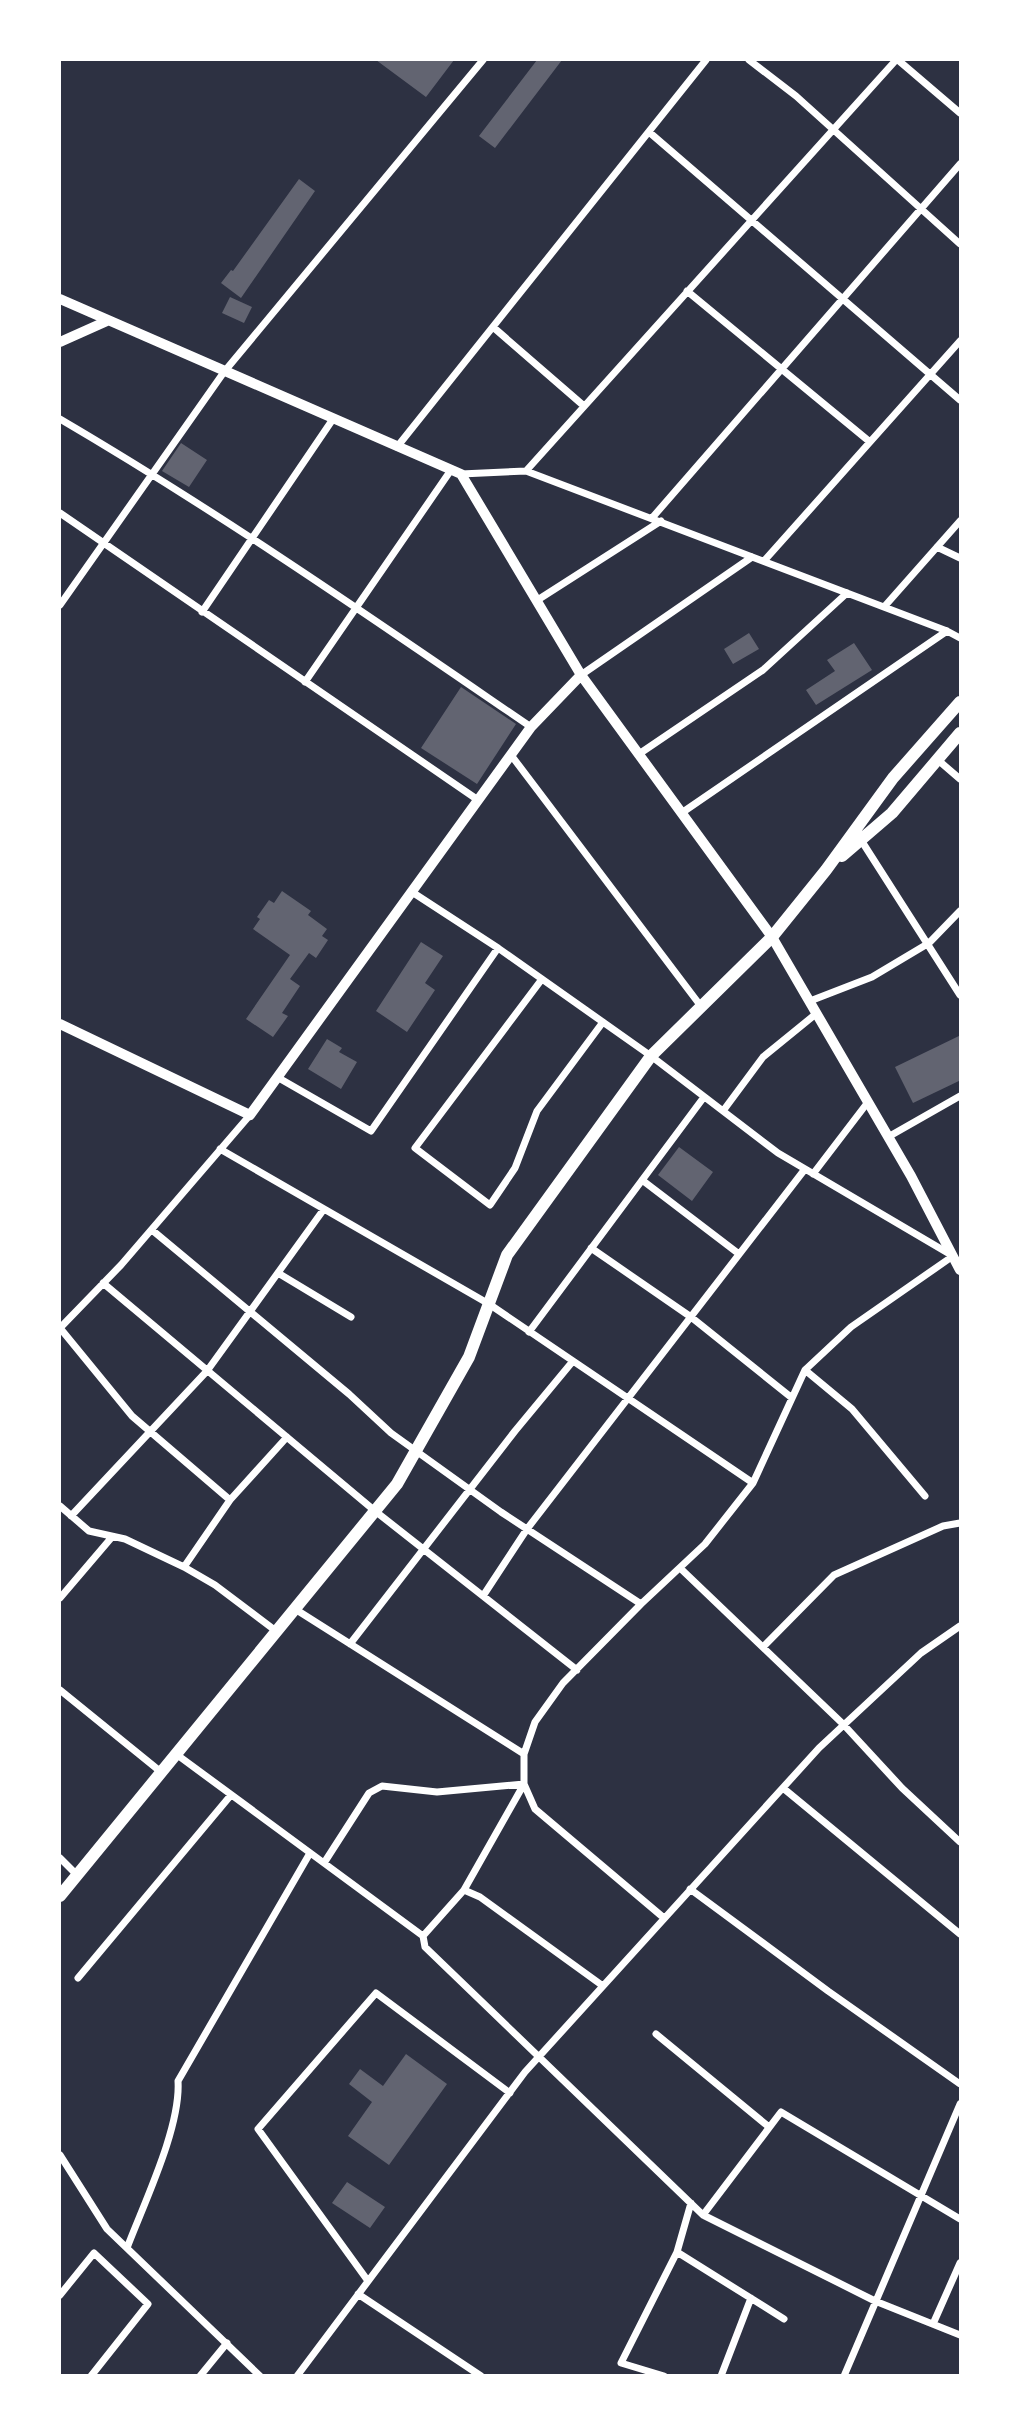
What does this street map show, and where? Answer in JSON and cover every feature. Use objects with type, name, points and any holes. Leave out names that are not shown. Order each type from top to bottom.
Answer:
[{"type":"highway","points":[[60,1896],[397,1483],[470,1357],[507,1255],[651,1056],[772,937],[826,870],[893,778],[961,702]]},
{"type":"highway","points":[[826,870],[892,813],[961,733]]},
{"type":"street","points":[[60,605],[224,372],[483,60]]},
{"type":"street","points":[[397,447],[706,60]]},
{"type":"street","points":[[749,60],[833,129],[961,244]]},
{"type":"street","points":[[526,471],[897,60],[961,113]]},
{"type":"street","points":[[649,132],[961,400]]},
{"type":"street","points":[[652,518],[961,164]]},
{"type":"street","points":[[687,291],[870,442]]},
{"type":"street","points":[[60,301],[456,472],[526,471],[961,638]]},
{"type":"street","points":[[60,342],[107,321]]},
{"type":"street","points":[[493,327],[584,406]]},
{"type":"street","points":[[764,561],[961,341]]},
{"type":"street","points":[[60,418],[253,537],[531,727]]},
{"type":"street","points":[[202,612],[333,419]]},
{"type":"street","points":[[456,472],[581,675],[772,937],[888,1137],[961,1270]]},
{"type":"street","points":[[305,682],[456,472]]},
{"type":"street","points":[[60,513],[478,800]]},
{"type":"street","points":[[884,607],[961,520]]},
{"type":"street","points":[[536,601],[661,522]]},
{"type":"street","points":[[937,547],[961,558]]},
{"type":"street","points":[[230,1500],[132,1416],[60,1328],[152,1230],[250,1115],[531,727],[581,675],[752,556]]},
{"type":"street","points":[[639,754],[763,670],[847,593]]},
{"type":"street","points":[[683,812],[947,631]]},
{"type":"street","points":[[511,755],[700,1005]]},
{"type":"street","points":[[938,760],[961,779]]},
{"type":"street","points":[[861,840],[961,995]]},
{"type":"street","points":[[412,892],[498,948],[651,1056],[778,1153],[953,1256]]},
{"type":"street","points":[[810,1001],[872,977],[929,943],[961,911]]},
{"type":"street","points":[[277,1077],[371,1131],[498,948]]},
{"type":"street","points":[[542,979],[415,1148],[490,1205],[514,1168],[537,1111],[603,1022]]},
{"type":"street","points":[[723,1111],[763,1057],[817,1013]]},
{"type":"street","points":[[60,1024],[250,1115]]},
{"type":"street","points":[[888,1137],[961,1096]]},
{"type":"street","points":[[529,1332],[704,1097]]},
{"type":"street","points":[[813,1174],[868,1102]]},
{"type":"street","points":[[220,1149],[489,1304],[753,1483]]},
{"type":"street","points":[[483,1596],[527,1529],[805,1169]]},
{"type":"street","points":[[642,1180],[739,1254]]},
{"type":"street","points":[[71,1516],[207,1371],[324,1209]]},
{"type":"street","points":[[152,1230],[349,1394],[391,1433],[527,1529],[641,1604]]},
{"type":"street","points":[[592,1248],[691,1317],[792,1398]]},
{"type":"street","points":[[664,1918],[535,1809],[524,1784],[524,1754],[535,1722],[563,1684],[641,1604],[705,1544],[753,1483],[805,1370],[851,1327],[953,1256]]},
{"type":"street","points":[[278,1273],[351,1317]]},
{"type":"street","points":[[103,1283],[374,1511],[577,1670]]},
{"type":"street","points":[[60,1313],[68,1320]]},
{"type":"street","points":[[350,1644],[573,1361]]},
{"type":"street","points":[[805,1370],[852,1409],[925,1496]]},
{"type":"street","points":[[184,1567],[230,1500],[286,1437]]},
{"type":"street","points":[[60,1506],[89,1531],[125,1539],[184,1567],[215,1585],[276,1631]]},
{"type":"street","points":[[763,1647],[834,1575],[943,1526],[961,1523]]},
{"type":"street","points":[[60,1598],[112,1537]]},
{"type":"street","points":[[680,1568],[844,1724],[902,1787],[961,1842]]},
{"type":"street","points":[[295,1609],[524,1754]]},
{"type":"street","points":[[297,2375],[538,2058],[844,1724],[921,1653],[961,1626]]},
{"type":"street","points":[[60,1690],[161,1772]]},
{"type":"street","points":[[176,1754],[423,1936],[425,1947],[703,2215],[875,2301],[961,2334]]},
{"type":"street","points":[[324,1863],[369,1793],[382,1786],[438,1792],[524,1784]]},
{"type":"street","points":[[423,1936],[464,1889],[524,1784]]},
{"type":"street","points":[[783,1788],[961,1934]]},
{"type":"street","points":[[78,1978],[231,1795]]},
{"type":"street","points":[[127,2248],[158,2169],[179,2100],[177,2081],[310,1853]]},
{"type":"street","points":[[60,1858],[78,1875]]},
{"type":"street","points":[[464,1889],[480,1897],[603,1986]]},
{"type":"street","points":[[690,1889],[828,1992],[961,2084]]},
{"type":"street","points":[[368,2280],[258,2129],[376,1993],[510,2093]]},
{"type":"street","points":[[656,2034],[769,2127]]},
{"type":"street","points":[[844,2375],[961,2104]]},
{"type":"street","points":[[703,2215],[781,2112],[961,2219]]},
{"type":"street","points":[[60,2155],[107,2229],[260,2375]]},
{"type":"street","points":[[664,2375],[621,2363],[677,2252],[691,2203]]},
{"type":"street","points":[[677,2252],[784,2319]]},
{"type":"street","points":[[60,2295],[94,2253],[148,2304],[91,2375]]},
{"type":"street","points":[[933,2324],[961,2263]]},
{"type":"street","points":[[358,2294],[481,2375]]},
{"type":"street","points":[[721,2375],[751,2298]]},
{"type":"street","points":[[200,2375],[227,2343]]},
{"type":"building","points":[[376,60],[454,60],[426,97]]},
{"type":"building","points":[[537,60],[562,60],[495,148],[479,136]]},
{"type":"building","points":[[299,179],[315,191],[241,298],[221,283],[231,270],[233,271]]},
{"type":"building","points":[[230,297],[252,307],[244,323],[222,313]]},
{"type":"building","points":[[181,443],[207,460],[189,487],[162,471]]},
{"type":"building","points":[[749,633],[759,649],[733,664],[724,649]]},
{"type":"building","points":[[854,643],[872,670],[816,705],[806,690],[835,671],[827,660]]},
{"type":"building","points":[[461,687],[516,724],[477,784],[421,748]]},
{"type":"building","points":[[282,891],[311,911],[308,915],[327,929],[322,936],[328,940],[316,958],[309,953],[290,979],[300,986],[282,1013],[288,1016],[273,1037],[246,1019],[290,955],[253,929],[260,919],[257,917],[269,900],[274,903]]},
{"type":"building","points":[[421,942],[443,956],[425,983],[435,990],[407,1032],[376,1011]]},
{"type":"building","points":[[961,1035],[961,1080],[913,1103],[895,1067]]},
{"type":"building","points":[[327,1039],[342,1048],[339,1052],[357,1062],[341,1089],[308,1069]]},
{"type":"building","points":[[679,1147],[713,1172],[692,1201],[658,1175]]},
{"type":"building","points":[[406,2054],[447,2084],[389,2165],[348,2136],[372,2102],[349,2084],[360,2069],[383,2086]]},
{"type":"building","points":[[347,2182],[385,2207],[370,2228],[332,2203]]}]
